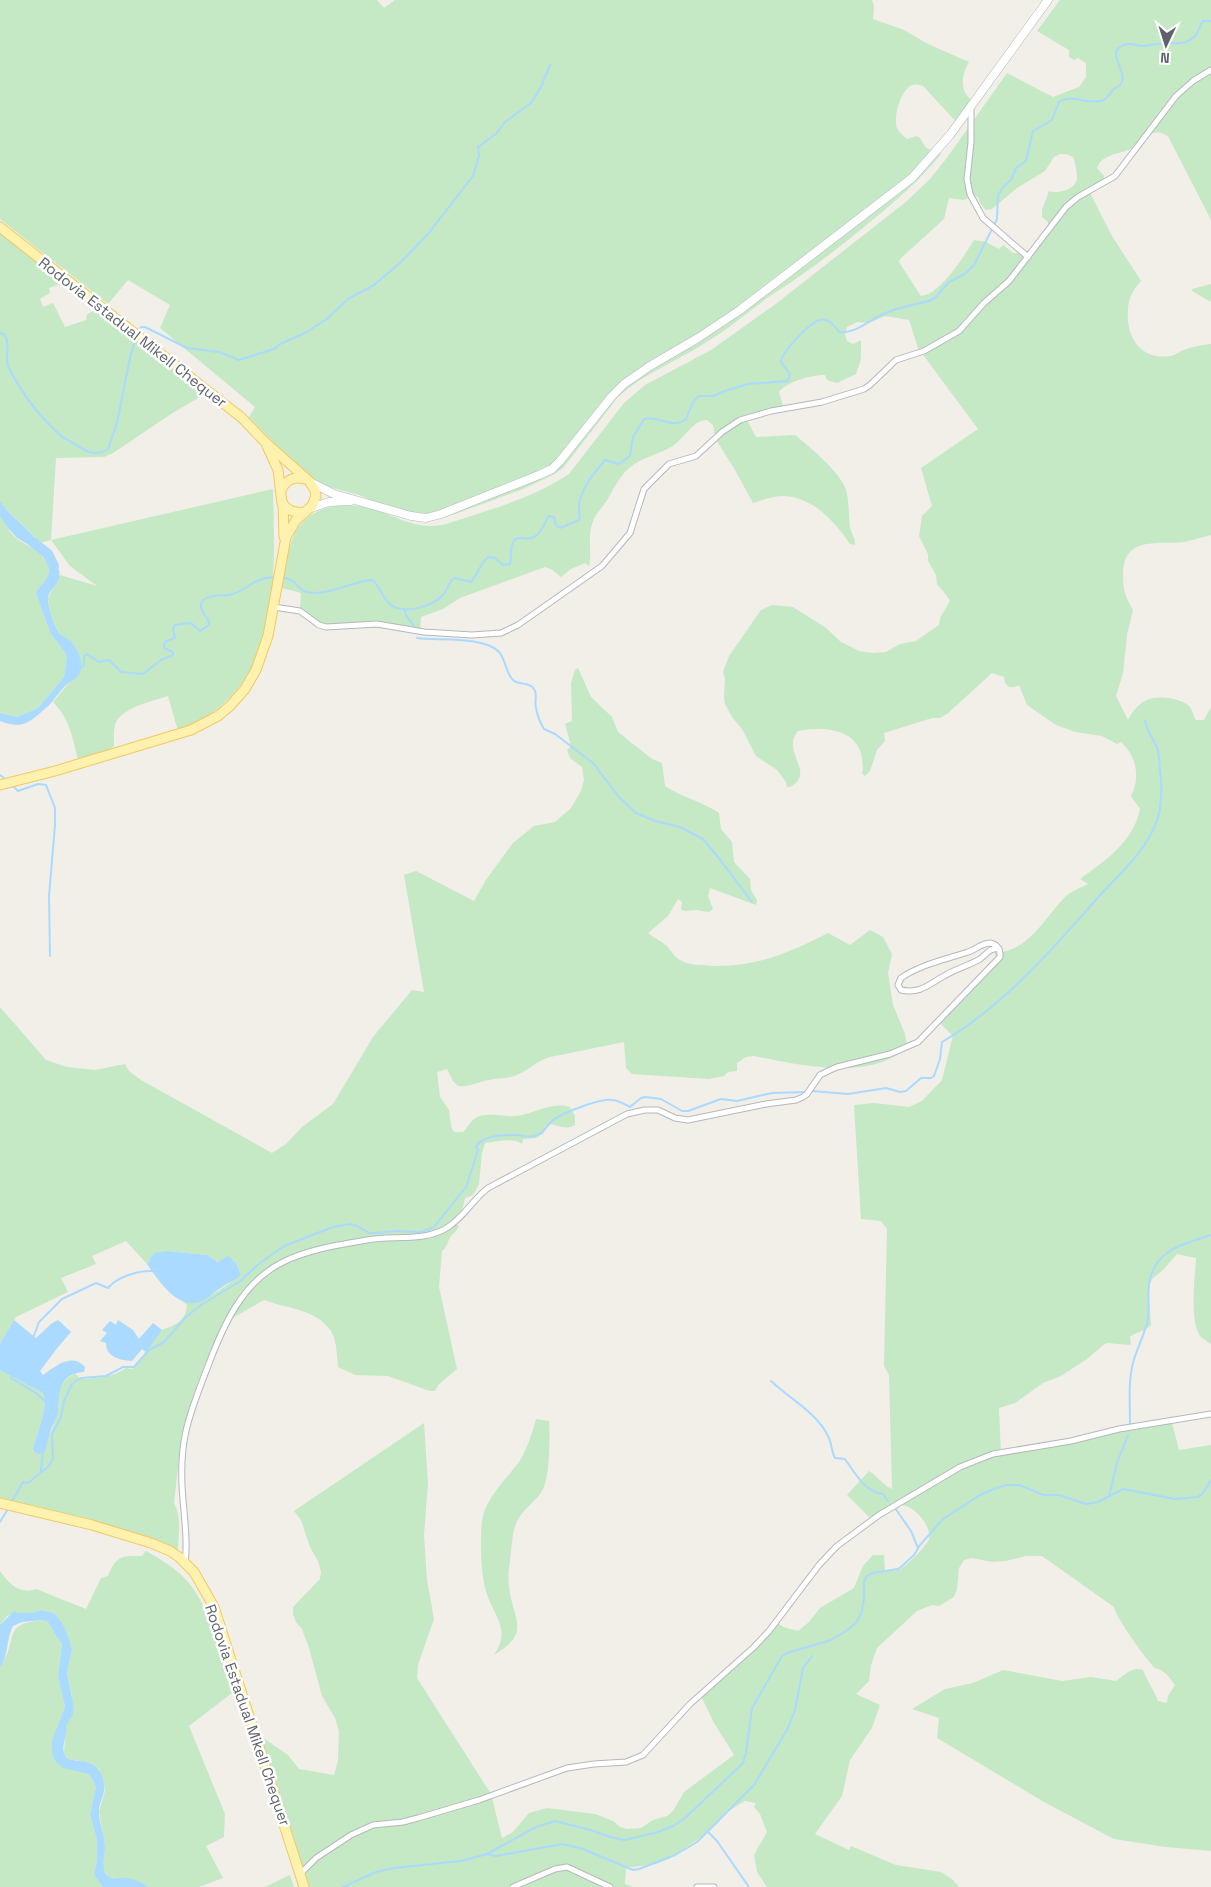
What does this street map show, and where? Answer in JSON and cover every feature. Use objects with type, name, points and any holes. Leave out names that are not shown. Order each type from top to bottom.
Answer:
[{"type":"main road","points":[[281,492],[288,481],[297,478],[307,480],[334,494],[359,502],[426,518],[552,469],[624,384],[740,310],[897,190],[926,164],[972,107],[1048,0]]},
{"type":"main road","name":"Rodovia Estadual Mikell Chequer","points":[[0,227],[242,418],[264,441]]},
{"type":"main road","points":[[264,441],[307,480],[315,490],[315,501],[290,528],[284,545]]},
{"type":"main road","points":[[0,785],[55,771],[191,730],[218,716],[246,689],[256,670],[268,636],[284,545],[278,470],[264,441]]},
{"type":"main road","points":[[282,503],[294,512],[329,502],[359,502]]},
{"type":"main road","name":"Rodovia Estadual Mikell Chequer","points":[[0,1503],[151,1543],[170,1552],[194,1572],[214,1607],[304,1887]]},
{"type":"street","points":[[274,607],[300,611],[319,625],[326,627],[377,624],[424,632],[472,635],[501,633],[511,629],[602,566],[630,533],[644,489],[669,464],[696,456],[722,432],[740,420],[771,411],[831,400],[864,389],[896,360],[924,351],[959,331],[984,303],[1009,281],[1066,207],[1086,192],[1116,176],[1176,96],[1193,81],[1211,70]]},
{"type":"street","points":[[972,107],[971,142],[967,172],[968,188],[976,206],[990,225],[1028,257]]},
{"type":"street","points":[[185,1563],[187,1545],[181,1486],[182,1457],[186,1431],[201,1383],[229,1316],[255,1282],[272,1269],[309,1252],[331,1247],[369,1240],[436,1233],[458,1219],[477,1196],[488,1188],[627,1114],[655,1109],[664,1111],[675,1118],[688,1120],[766,1104],[796,1100],[803,1097],[820,1076],[828,1071],[890,1054],[918,1042],[1000,957],[999,949],[993,944],[985,944],[906,974],[901,978],[898,985],[901,990],[926,988],[944,976],[980,959],[991,949],[999,949]]},
{"type":"street","points":[[300,1887],[300,1874],[316,1858],[351,1835],[373,1825],[403,1822],[418,1818],[478,1800],[567,1768],[626,1762],[643,1755],[690,1704],[754,1647],[769,1631],[837,1546],[879,1515],[960,1467],[993,1454],[1063,1442],[1119,1429],[1211,1414]]},
{"type":"street","points":[[513,1887],[562,1867],[573,1869],[610,1887]]},
{"type":"street","points":[[698,1887],[714,1887]]},
{"type":"green space","points":[[0,0],[377,0],[384,8],[395,0],[872,0],[874,6],[873,19],[904,30],[928,44],[969,62],[964,73],[963,85],[967,95],[977,104],[961,127],[923,86],[915,84],[908,88],[901,97],[897,111],[897,128],[907,139],[917,136],[926,148],[941,154],[908,190],[836,250],[723,331],[694,350],[649,374],[618,397],[563,468],[553,475],[523,489],[437,519],[395,510],[359,495],[329,487],[316,481],[288,457],[249,417],[255,407],[160,328],[170,305],[128,280],[108,304],[0,219]]},
{"type":"green space","points":[[1060,0],[1211,0],[1211,220],[1168,136],[1155,132],[1145,137],[1129,150],[1113,154],[1104,159],[1097,168],[1104,176],[1104,181],[1089,191],[1112,236],[1141,281],[1131,295],[1128,309],[1129,329],[1136,343],[1146,352],[1161,357],[1174,355],[1188,348],[1211,344],[1211,535],[1185,542],[1144,544],[1129,553],[1125,562],[1123,580],[1125,593],[1133,610],[1127,635],[1123,673],[1116,696],[1128,720],[1138,706],[1152,698],[1169,698],[1185,703],[1189,706],[1196,720],[1204,720],[1211,707],[1211,1344],[1201,1337],[1195,1322],[1196,1258],[1177,1254],[1152,1279],[1149,1299],[1151,1325],[1130,1337],[1131,1345],[1107,1343],[1061,1376],[1043,1383],[1015,1403],[999,1408],[1001,1454],[1127,1429],[1172,1423],[1179,1450],[1211,1445],[1211,1851],[1166,1847],[1114,1839],[1044,1802],[937,1738],[939,1718],[912,1709],[945,1689],[973,1683],[1003,1670],[1062,1681],[1091,1677],[1116,1681],[1129,1672],[1139,1669],[1143,1670],[1158,1701],[1167,1703],[1168,1696],[1175,1685],[1166,1674],[1155,1668],[1145,1657],[1125,1628],[1114,1607],[1042,1556],[1026,1556],[992,1562],[972,1558],[964,1560],[959,1568],[957,1589],[954,1597],[939,1606],[932,1605],[917,1611],[877,1648],[871,1665],[869,1681],[856,1694],[880,1705],[872,1728],[850,1760],[842,1796],[815,1834],[849,1850],[851,1846],[896,1865],[941,1872],[952,1879],[959,1887],[767,1887],[757,1872],[754,1855],[767,1832],[760,1814],[754,1807],[756,1803],[745,1801],[725,1813],[707,1833],[669,1859],[656,1864],[626,1868],[625,1884],[633,1887],[304,1887],[256,1733],[288,1755],[299,1769],[334,1775],[338,1761],[339,1731],[335,1718],[322,1696],[309,1648],[302,1629],[296,1622],[293,1614],[293,1607],[320,1579],[321,1572],[301,1520],[294,1511],[424,1423],[428,1483],[424,1535],[427,1580],[434,1619],[418,1665],[417,1678],[491,1794],[502,1838],[513,1832],[529,1813],[547,1808],[595,1814],[627,1829],[641,1828],[653,1820],[667,1816],[673,1811],[684,1792],[734,1755],[714,1723],[700,1694],[760,1639],[775,1621],[783,1627],[798,1631],[809,1622],[820,1608],[854,1588],[863,1566],[873,1555],[884,1555],[885,1571],[897,1570],[907,1564],[925,1546],[929,1539],[929,1533],[924,1522],[915,1511],[903,1505],[898,1505],[870,1518],[847,1495],[869,1471],[892,1489],[889,1375],[884,1366],[887,1229],[881,1221],[861,1219],[854,1105],[874,1103],[909,1107],[922,1101],[942,1080],[953,1036],[938,1021],[996,959],[995,952],[1006,951],[1025,941],[1064,898],[1088,884],[1080,879],[1099,865],[1125,840],[1132,831],[1140,809],[1131,796],[1136,781],[1135,767],[1130,754],[1121,742],[1117,744],[1102,736],[1075,732],[1056,725],[1027,705],[1019,685],[1009,687],[1005,683],[1004,677],[992,673],[947,714],[940,718],[932,718],[884,733],[885,741],[877,750],[870,771],[865,776],[862,773],[862,758],[859,748],[854,740],[838,731],[828,729],[798,731],[793,746],[800,768],[800,775],[797,781],[790,787],[787,787],[786,782],[777,770],[756,756],[742,729],[732,717],[725,704],[725,678],[723,672],[729,656],[761,610],[772,605],[793,607],[826,628],[841,642],[859,651],[873,653],[886,652],[900,644],[916,641],[939,625],[940,618],[950,601],[937,584],[936,575],[928,561],[928,554],[919,536],[922,516],[932,506],[921,468],[978,429],[918,348],[909,320],[885,316],[869,323],[857,322],[847,327],[845,335],[847,341],[853,344],[861,340],[861,359],[856,374],[837,383],[827,380],[825,375],[807,377],[794,382],[779,392],[784,410],[747,420],[756,437],[795,435],[835,472],[846,490],[850,527],[855,545],[850,544],[822,512],[795,497],[772,497],[753,503],[715,438],[713,425],[707,420],[697,423],[676,444],[637,462],[622,475],[593,522],[590,533],[589,566],[585,563],[571,569],[561,577],[545,567],[460,598],[443,609],[421,617],[420,634],[399,629],[320,628],[300,610],[301,593],[282,588],[292,540],[301,524],[309,516],[329,508],[351,505],[373,509],[423,526],[440,525],[520,499],[545,488],[569,474],[624,403],[645,385],[711,350],[777,303],[907,201],[930,179],[946,159],[1007,73],[1053,97],[1079,87],[1086,77],[1086,63],[1078,58],[1074,60],[1069,57],[1069,50],[1037,31]],"holes":[[[1060,154],[1067,154],[1073,157],[1077,172],[1076,181],[1071,188],[1066,190],[1049,191],[1042,210],[1042,217],[1048,222],[1048,227],[1027,254],[1013,253],[1003,245],[999,249],[986,242],[974,240],[951,274],[936,289],[921,296],[899,262],[944,219],[949,198],[963,200],[974,196],[978,197],[986,210],[992,209],[1017,188],[1045,171],[1054,157]]]},
{"type":"green space","points":[[0,230],[65,282],[49,288],[50,293],[40,299],[43,307],[53,303],[65,327],[86,320],[87,314],[98,309],[203,395],[104,457],[56,458],[51,540],[39,543],[0,501]]},
{"type":"green space","points":[[1211,284],[1211,302],[1192,291],[1192,289]]},
{"type":"green space","points":[[273,489],[274,561],[272,596],[266,630],[255,661],[237,689],[212,712],[178,731],[168,696],[132,708],[125,712],[116,722],[114,746],[102,753],[78,759],[67,722],[53,702],[70,682],[81,664],[77,652],[62,638],[57,629],[49,607],[48,598],[60,575],[97,586],[70,566],[51,540]]},
{"type":"green space","points":[[0,516],[7,528],[17,539],[36,549],[42,555],[49,568],[46,580],[36,594],[51,634],[67,657],[64,677],[38,708],[17,717],[0,713]]},
{"type":"green space","points":[[578,668],[591,697],[612,717],[618,732],[652,759],[662,763],[665,786],[719,813],[721,829],[732,842],[734,862],[750,879],[751,890],[757,900],[756,905],[710,888],[708,896],[713,909],[709,912],[684,911],[681,909],[682,902],[678,899],[668,916],[648,933],[667,946],[674,956],[682,961],[720,966],[752,963],[768,959],[798,948],[828,933],[850,945],[870,930],[883,937],[892,954],[888,973],[893,1005],[905,1034],[907,1047],[892,1058],[854,1068],[812,1066],[754,1056],[746,1057],[737,1063],[737,1071],[728,1072],[724,1076],[709,1079],[632,1074],[626,1068],[624,1042],[550,1057],[515,1076],[466,1086],[458,1086],[447,1069],[437,1072],[440,1097],[449,1110],[451,1126],[454,1132],[463,1132],[473,1120],[480,1116],[516,1116],[556,1106],[570,1107],[575,1116],[575,1125],[560,1127],[550,1124],[545,1127],[544,1133],[536,1138],[523,1139],[522,1144],[510,1140],[485,1143],[482,1153],[479,1184],[473,1195],[465,1198],[455,1224],[459,1226],[442,1251],[439,1287],[457,1369],[439,1384],[435,1391],[430,1391],[388,1376],[355,1375],[338,1367],[334,1339],[331,1331],[324,1323],[309,1313],[264,1300],[229,1320],[211,1348],[193,1396],[181,1440],[174,1503],[179,1521],[178,1552],[0,1504],[0,1370],[43,1393],[44,1412],[33,1448],[34,1452],[38,1454],[54,1423],[58,1411],[61,1388],[68,1378],[75,1374],[81,1379],[99,1378],[110,1376],[126,1368],[132,1369],[161,1331],[183,1318],[187,1305],[182,1301],[201,1301],[241,1275],[236,1263],[219,1262],[207,1255],[168,1251],[149,1260],[147,1264],[126,1241],[92,1256],[96,1264],[61,1278],[68,1292],[16,1317],[0,1344],[0,1007],[46,1060],[67,1067],[95,1070],[125,1064],[129,1071],[141,1080],[272,1153],[286,1144],[302,1127],[333,1104],[373,1037],[412,990],[424,992],[404,875],[416,871],[474,901],[486,880],[513,843],[534,826],[555,822],[571,808],[581,791],[584,780],[582,767],[570,758],[567,750],[571,746],[565,724],[572,721],[571,683],[575,670]]},
{"type":"green space","points":[[536,1419],[549,1421],[547,1474],[541,1493],[522,1514],[514,1530],[508,1582],[516,1616],[517,1632],[506,1647],[494,1655],[499,1646],[501,1629],[486,1591],[482,1569],[482,1520],[491,1498],[522,1457]]},
{"type":"green space","points":[[146,1551],[179,1573],[197,1594],[215,1636],[232,1693],[189,1726],[225,1814],[224,1837],[206,1846],[223,1878],[199,1887],[148,1887],[138,1881],[108,1877],[103,1867],[105,1846],[99,1811],[105,1791],[99,1769],[90,1763],[69,1759],[64,1754],[66,1726],[72,1696],[67,1672],[72,1650],[63,1624],[54,1613],[40,1610],[30,1613],[19,1612],[7,1616],[0,1625],[0,1571],[15,1587],[25,1591],[36,1589],[86,1609],[101,1578],[108,1576],[117,1560],[129,1556],[142,1556]]},
{"type":"green space","points":[[43,1620],[48,1622],[62,1643],[58,1677],[65,1707],[52,1743],[54,1760],[89,1774],[96,1786],[90,1815],[97,1840],[97,1860],[94,1875],[103,1887],[0,1887],[0,1668],[16,1629],[30,1622]]},
{"type":"green space","points":[[290,1875],[294,1887],[265,1887]]},
{"type":"water","points":[[0,501],[56,563],[60,576],[48,596],[50,609],[58,631],[72,643],[81,661],[79,675],[50,704],[36,717],[26,723],[15,725],[0,721],[0,713],[17,717],[38,708],[64,677],[67,657],[51,634],[36,594],[46,580],[49,568],[41,552],[17,538],[6,526],[0,516]]},
{"type":"water","points":[[168,1251],[207,1255],[218,1262],[228,1256],[236,1263],[241,1275],[202,1301],[185,1302],[170,1293],[163,1286],[147,1264],[154,1253]]},
{"type":"water","points":[[14,1320],[36,1338],[58,1320],[71,1332],[40,1371],[43,1375],[63,1362],[74,1361],[85,1367],[84,1372],[69,1376],[62,1385],[58,1414],[44,1453],[38,1454],[34,1452],[33,1448],[44,1412],[43,1393],[0,1370],[0,1344]]},
{"type":"water","points":[[118,1320],[133,1330],[139,1339],[153,1323],[162,1330],[146,1352],[142,1349],[132,1361],[123,1360],[111,1355],[106,1343],[100,1341],[107,1333],[102,1330],[110,1321],[116,1325]]},
{"type":"water","points":[[40,1610],[54,1613],[63,1624],[72,1650],[67,1672],[74,1709],[66,1726],[64,1752],[72,1760],[91,1763],[101,1774],[104,1793],[99,1813],[105,1843],[103,1864],[106,1874],[110,1877],[133,1879],[148,1887],[103,1887],[94,1875],[97,1860],[97,1840],[90,1815],[96,1786],[89,1774],[63,1768],[54,1760],[52,1751],[52,1741],[65,1707],[58,1677],[62,1643],[48,1622],[43,1620],[22,1622],[13,1626],[5,1658],[0,1668],[0,1625],[13,1612],[30,1613]]},
{"type":"waterway","points":[[281,577],[291,580],[304,591],[315,593],[331,591],[372,580],[391,605],[397,608],[411,609],[426,606],[438,599],[445,593],[454,578],[471,582],[488,557],[495,558],[503,565],[510,564],[514,541],[518,538],[535,536],[540,532],[549,516],[554,517],[556,525],[560,528],[579,520],[579,504],[589,480],[605,460],[619,464],[630,456],[633,437],[644,419],[650,418],[671,423],[681,422],[686,419],[692,404],[698,396],[713,396],[748,384],[788,381],[790,374],[781,362],[782,358],[796,340],[817,321],[827,320],[839,332],[851,331],[888,312],[935,298],[949,282],[965,274],[974,265],[997,219],[998,195],[1011,180],[1016,168],[1026,161],[1033,131],[1052,120],[1059,102],[1070,99],[1093,102],[1106,99],[1119,86],[1122,80],[1116,58],[1118,48],[1129,44],[1145,46],[1186,42],[1196,35],[1203,21],[1211,21]]},
{"type":"waterway","points":[[139,330],[141,327],[145,327],[187,348],[219,352],[239,360],[274,349],[327,319],[348,299],[374,285],[401,262],[428,234],[473,176],[479,156],[478,147],[497,133],[505,122],[531,103],[541,87],[550,65]]},
{"type":"waterway","points":[[0,333],[4,334],[7,342],[7,364],[32,404],[62,436],[85,450],[94,453],[103,452],[108,449],[117,423],[131,353],[136,339]]},
{"type":"waterway","points":[[33,542],[48,554],[54,566]]},
{"type":"waterway","points":[[78,668],[84,665],[84,656],[87,654],[99,662],[109,660],[121,672],[143,674],[161,660],[173,655],[173,652],[164,648],[164,645],[166,641],[175,638],[173,628],[175,625],[191,623],[200,631],[209,625],[208,619],[201,607],[203,601],[213,596],[235,593],[262,579],[277,577]]},
{"type":"waterway","points":[[404,609],[407,617],[415,627]]},
{"type":"waterway","points":[[417,638],[472,641],[483,643],[499,652],[513,680],[529,685],[535,691],[539,719],[544,729],[555,734],[593,763],[619,797],[636,813],[655,821],[680,827],[703,839],[752,902]]},
{"type":"waterway","points":[[812,1091],[848,1094],[886,1088],[900,1092],[906,1091],[921,1078],[931,1078],[934,1076],[940,1059],[942,1042],[985,1012],[1024,978],[1134,859],[1150,835],[1160,809],[1159,754],[1145,721]]},
{"type":"waterway","points":[[0,775],[4,778]]},
{"type":"waterway","points":[[13,786],[18,791],[38,784],[46,785],[55,808],[49,896],[50,956]]},
{"type":"waterway","points":[[11,1503],[23,1482],[28,1483],[48,1467],[53,1459],[52,1434],[61,1417],[64,1401],[72,1384],[81,1378],[106,1376],[123,1367],[134,1367],[149,1350],[164,1342],[186,1317],[201,1305],[239,1282],[260,1263],[284,1246],[333,1227],[350,1224],[369,1233],[421,1232],[434,1227],[466,1187],[478,1150],[476,1147],[483,1140],[493,1136],[505,1135],[534,1136],[541,1133],[551,1122],[562,1115],[599,1101],[612,1100],[630,1107],[645,1097],[661,1099],[682,1111],[688,1111],[721,1099],[737,1101],[772,1093],[807,1092]]},
{"type":"waterway","points":[[1130,1424],[1131,1371],[1148,1319],[1148,1288],[1152,1273],[1157,1263],[1171,1250],[1180,1245],[1211,1235]]},
{"type":"waterway","points":[[33,1338],[39,1322],[62,1299],[96,1283],[108,1288],[129,1275],[153,1271]]},
{"type":"waterway","points":[[12,1375],[11,1378],[36,1393],[45,1401]]},
{"type":"waterway","points":[[771,1381],[802,1406],[823,1427],[835,1458],[845,1459],[856,1476],[866,1486],[877,1493],[883,1494],[888,1501]]},
{"type":"waterway","points":[[1109,1496],[1117,1463],[1128,1435]]},
{"type":"waterway","points":[[41,1471],[43,1451]]},
{"type":"waterway","points":[[343,1887],[376,1872],[394,1868],[461,1861],[487,1854],[536,1827],[555,1821],[625,1840],[658,1832],[673,1826],[684,1819],[743,1763],[752,1708],[782,1656],[831,1640],[856,1623],[861,1614],[864,1599],[864,1581],[867,1576],[872,1573],[898,1569],[914,1555],[920,1545],[943,1519],[980,1495],[1006,1485],[1019,1485],[1044,1495],[1059,1495],[1086,1504],[1098,1502],[1123,1489],[1175,1499],[1198,1497],[1203,1493],[1211,1480]]},
{"type":"waterway","points":[[895,1508],[911,1531],[918,1548]]},
{"type":"waterway","points":[[0,1522],[8,1509]]},
{"type":"waterway","points":[[486,1854],[496,1856],[563,1844],[583,1849],[633,1870],[675,1855],[697,1842],[754,1785],[788,1728],[795,1710],[803,1668],[812,1656]]},
{"type":"waterway","points":[[708,1832],[717,1841],[749,1887]]}]
